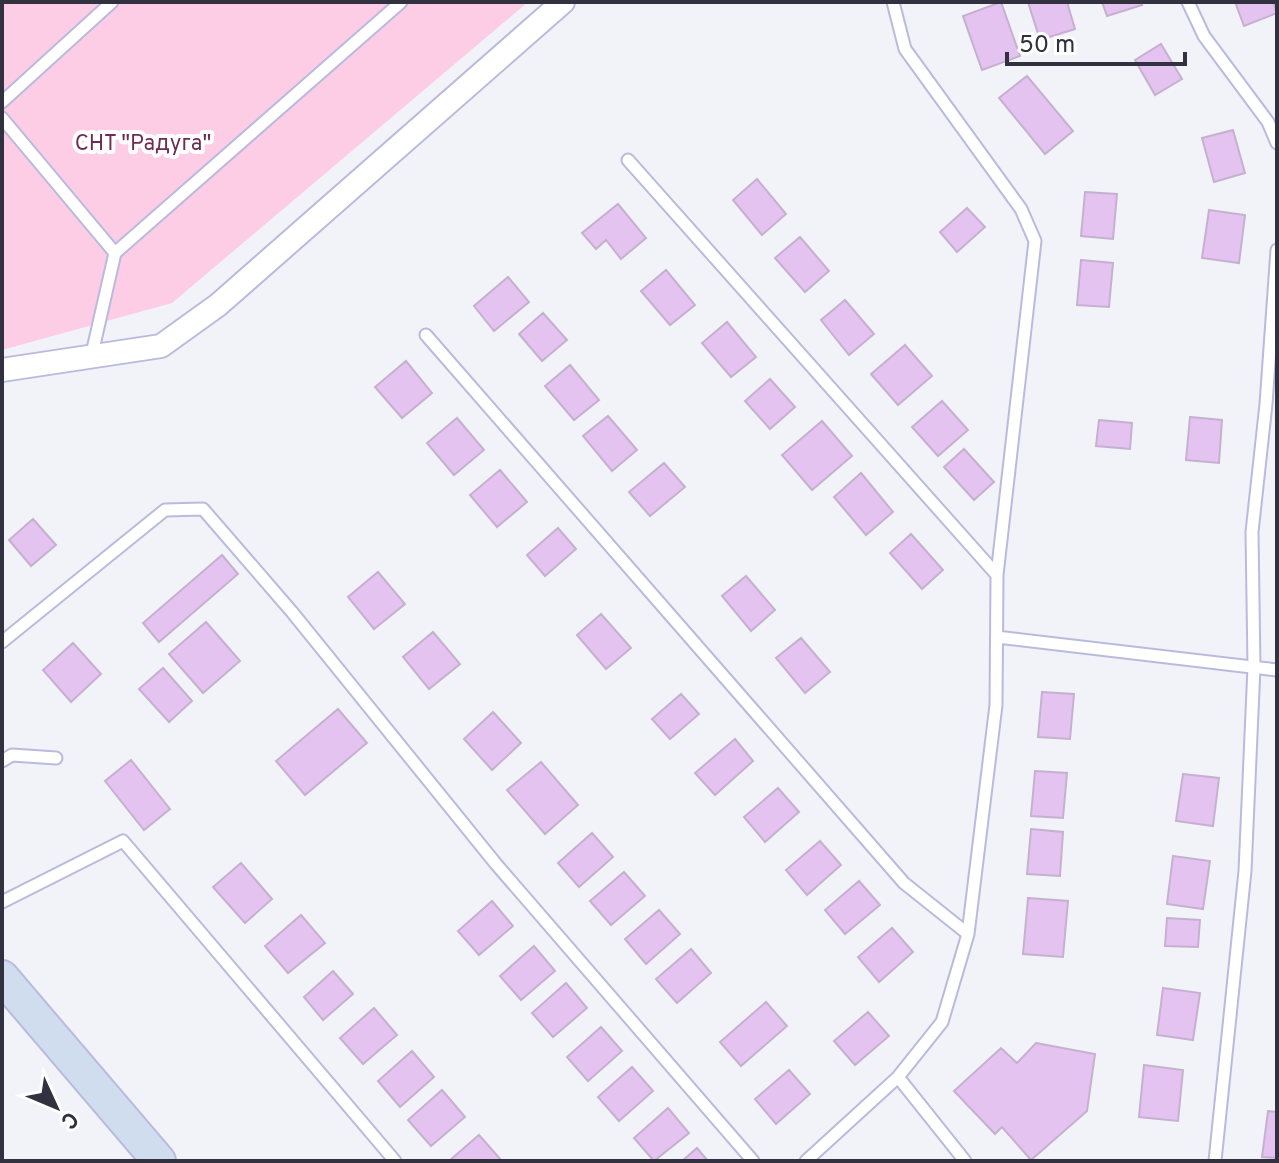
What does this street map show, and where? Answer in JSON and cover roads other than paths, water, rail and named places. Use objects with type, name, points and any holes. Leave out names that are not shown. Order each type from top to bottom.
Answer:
[{"type":"main road","points":[[2,977],[159,1161]]},
{"type":"street","points":[[2,370],[161,346],[218,305],[563,2]]},
{"type":"lane","points":[[2,102],[112,2]]},
{"type":"lane","points":[[91,358],[115,253],[401,2]]},
{"type":"lane","points":[[806,1161],[898,1077],[942,1022],[968,934],[996,705],[997,575],[1035,241],[1021,209],[905,49],[893,2]]},
{"type":"lane","points":[[1188,2],[1204,36],[1268,122],[1277,143]]},
{"type":"lane","points":[[2,118],[115,253]]},
{"type":"lane","points":[[628,160],[997,575]]},
{"type":"lane","points":[[1215,1161],[1245,871],[1254,667],[1252,532],[1266,404],[1277,250]]},
{"type":"lane","points":[[426,335],[904,883],[968,934]]},
{"type":"lane","points":[[2,642],[165,510],[203,509],[292,612],[496,864],[753,1161]]},
{"type":"lane","points":[[997,637],[1277,670]]},
{"type":"lane","points":[[2,761],[12,755],[56,758]]},
{"type":"lane","points":[[2,902],[123,841],[395,1161]]},
{"type":"lane","points":[[898,1077],[965,1161]]},
{"type":"park label","name":"СНТ \"Радуга\"","points":[[143,144]]}]
